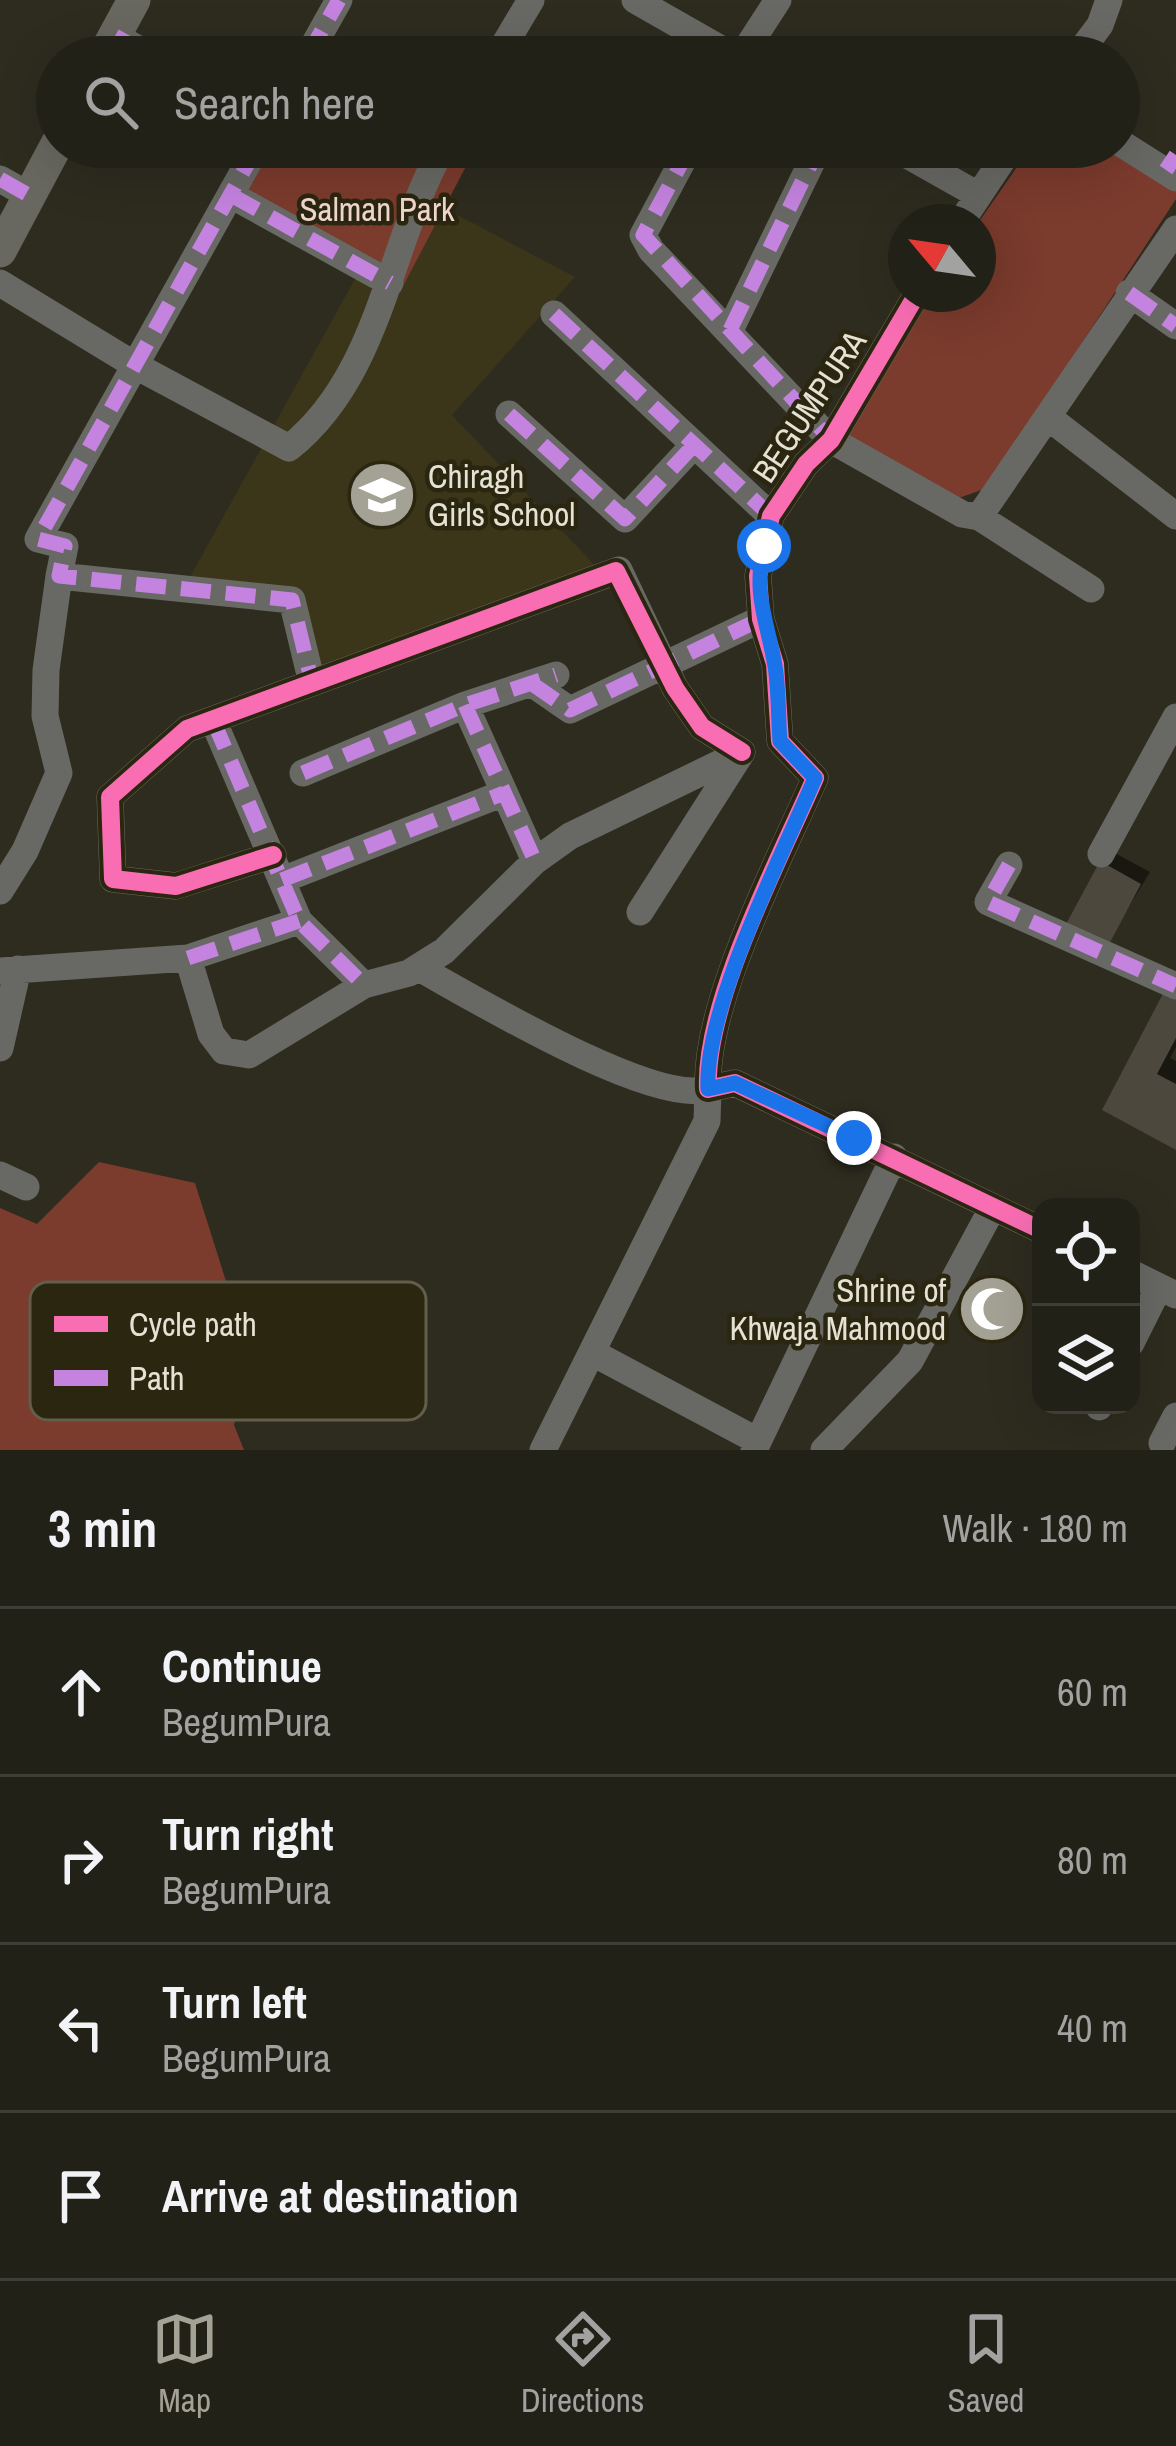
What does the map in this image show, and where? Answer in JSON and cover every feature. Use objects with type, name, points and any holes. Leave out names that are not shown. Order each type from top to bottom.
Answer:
[{"type":"main road","points":[[114,36],[134,0]]},
{"type":"main road","points":[[0,251],[45,168]]},
{"type":"street","points":[[319,36],[339,0]]},
{"type":"street","points":[[510,36],[531,0]]},
{"type":"street","points":[[635,0],[700,36]]},
{"type":"street","points":[[753,36],[778,0]]},
{"type":"street","points":[[1092,36],[1108,0]]},
{"type":"street","points":[[1140,152],[1173,168]]},
{"type":"street","points":[[0,891],[34,833],[58,773],[45,716],[46,670],[65,546],[38,538],[138,367],[245,168]]},
{"type":"street","points":[[0,283],[138,367],[289,448],[347,380],[390,283],[431,168]]},
{"type":"street","points":[[680,168],[643,236],[831,440],[942,506],[979,517],[1091,589]]},
{"type":"street","points":[[730,330],[809,168]]},
{"type":"street","points":[[930,168],[978,195]]},
{"type":"street","points":[[972,204],[997,168]]},
{"type":"street","points":[[0,179],[30,196]]},
{"type":"street","points":[[230,195],[390,283]]},
{"type":"street","points":[[979,517],[1176,229]]},
{"type":"street","points":[[1129,293],[1176,326]]},
{"type":"street","name":"BEGUMPURA","points":[[780,741],[775,664],[761,620],[758,576],[771,516],[806,464],[831,440],[906,312]]},
{"type":"street","points":[[554,314],[771,516]]},
{"type":"street","points":[[509,414],[625,519],[692,446]]},
{"type":"street","points":[[1048,417],[1176,516]]},
{"type":"street","points":[[504,793],[278,867],[176,886],[113,879],[110,797],[187,729],[619,570],[666,669],[702,727],[742,752]]},
{"type":"street","points":[[59,576],[292,600],[312,683]]},
{"type":"street","points":[[303,773],[465,705],[544,679],[570,710],[666,669],[761,620]]},
{"type":"street","points":[[465,705],[536,861]]},
{"type":"street","points":[[1101,854],[1176,717]]},
{"type":"street","points":[[213,720],[298,921],[364,986]]},
{"type":"street","points":[[188,958],[211,1034],[224,1051],[248,1055],[364,986],[419,968],[469,930],[536,861],[571,836],[742,752],[780,741],[815,778],[738,958],[712,1047],[706,1121],[543,1450]]},
{"type":"street","points":[[640,912],[742,752]]},
{"type":"street","points":[[1009,865],[988,902],[1176,986]]},
{"type":"street","points":[[0,1048],[9,970],[188,958],[298,921]]},
{"type":"street","points":[[419,968],[610,1068],[684,1093],[735,1083],[1032,1226]]},
{"type":"street","points":[[593,1353],[756,1445],[894,1157]]},
{"type":"street","points":[[0,1175],[26,1187]]},
{"type":"street","points":[[824,1450],[910,1361],[993,1207]]},
{"type":"street","points":[[1140,1278],[1167,1291],[1140,1330]]},
{"type":"street","points":[[1162,1443],[1176,1416]]},
{"type":"shaded area","name":"Chiragh Girls School","points":[[444,208],[575,277],[452,415],[604,575],[312,683],[292,600],[184,588],[361,268]]},
{"type":"green space","points":[[1140,167],[1176,190],[1176,199],[987,488],[956,499],[844,437],[922,312],[996,312],[996,204],[991,204],[1016,168]]},
{"type":"green space","name":"Salman Park","points":[[246,168],[465,168],[401,290],[231,195]]},
{"type":"green space","points":[[99,1162],[195,1183],[226,1282],[30,1282],[30,1420],[235,1420],[244,1450],[0,1450],[0,1208],[37,1224]]},
{"type":"building","points":[[1100,861],[1141,884],[1106,950],[1064,928]]},
{"type":"building","points":[[1166,988],[1176,993],[1176,1038],[1157,1074],[1176,1084],[1176,1150],[1102,1110]]},
{"type":"marked path","points":[[319,36],[339,0]]},
{"type":"marked path","points":[[1166,170],[1176,155]]},
{"type":"marked path","points":[[245,168],[38,539],[65,546],[59,576],[292,600],[312,683]]},
{"type":"marked path","points":[[679,168],[643,235],[831,440]]},
{"type":"marked path","points":[[730,330],[809,168]]},
{"type":"marked path","points":[[0,179],[30,196]]},
{"type":"marked path","points":[[231,195],[390,283]]},
{"type":"marked path","points":[[1129,293],[1176,326]]},
{"type":"marked path","points":[[554,314],[771,516]]},
{"type":"marked path","points":[[509,414],[625,519],[693,446]]},
{"type":"marked path","points":[[531,683],[570,710],[761,619]]},
{"type":"marked path","points":[[303,773],[465,705],[556,675]]},
{"type":"marked path","points":[[465,705],[535,861]]},
{"type":"marked path","points":[[213,720],[299,921],[364,985]]},
{"type":"marked path","points":[[282,880],[504,793]]},
{"type":"marked path","points":[[1009,865],[988,902],[1176,986]]},
{"type":"marked path","points":[[188,958],[299,921]]},
{"type":"cycle path","points":[[906,312],[831,440],[806,464],[771,516],[758,576],[761,619],[775,664],[780,741],[815,778],[731,974],[710,1054],[708,1089],[735,1083],[1032,1226]]},
{"type":"cycle path","points":[[273,855],[176,886],[113,879],[110,797],[187,729],[616,571],[675,688],[702,727],[742,752]]},
{"type":"place","name":"Chiragh Girls School","points":[[382,495]]},
{"type":"place","name":"Shrine of Khwaja Mahmood","points":[[992,1309]]},
{"type":"route","points":[[764,546],[758,576],[761,620],[775,664],[780,741],[815,778],[738,958],[712,1047],[708,1089],[735,1083],[854,1138]]}]
